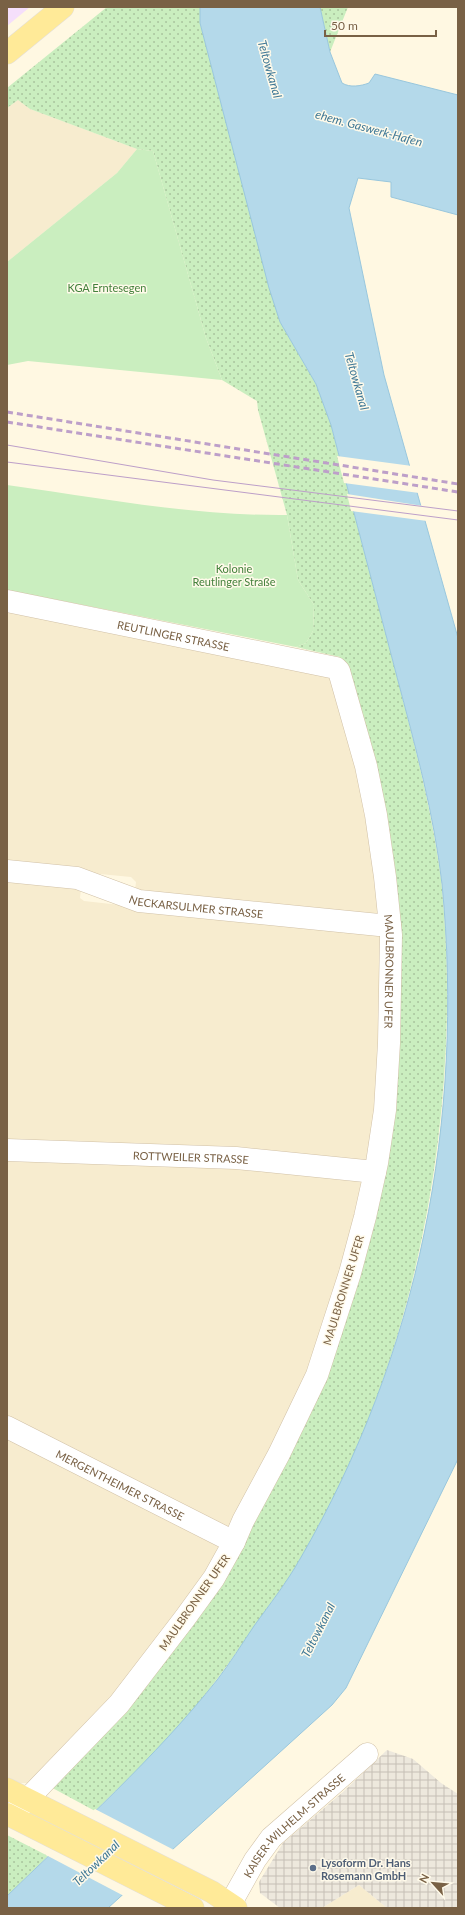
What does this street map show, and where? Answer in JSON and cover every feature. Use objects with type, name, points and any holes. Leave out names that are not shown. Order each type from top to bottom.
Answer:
[{"type":"main road","points":[[7,53],[63,7]]},
{"type":"main road","name":"KAISER-WILHELM-STRASSE","points":[[7,1789],[193,1883],[231,1907]]},
{"type":"main road","points":[[11,1816],[184,1904]]},
{"type":"street","name":"REUTLINGER STRASSE","points":[[7,601],[330,666],[339,671]]},
{"type":"street","name":"MAULBRONNER UFER","points":[[11,1816],[30,1801],[119,1704],[214,1578],[279,1454],[319,1370],[350,1273],[375,1172],[385,1110],[389,1027],[390,925],[376,815],[366,766],[339,671]]},
{"type":"street","name":"NECKARSULMER STRASSE","points":[[7,871],[77,878],[139,901],[390,925]]},
{"type":"street","name":"ROTTWEILER STRASSE","points":[[7,1150],[236,1158],[375,1172]]},
{"type":"street","name":"MERGENTHEIMER STRASSE","points":[[7,1427],[234,1542]]},
{"type":"street","name":"KAISER-WILHELM-STRASSE","points":[[231,1907],[255,1860],[271,1838],[368,1754]]},
{"type":"shaded area","points":[[7,7],[30,7],[7,26]]},
{"type":"shaded area","points":[[18,100],[30,109],[137,149],[117,173],[7,262],[7,108]]},
{"type":"shaded area","points":[[7,606],[329,672],[347,721],[384,916],[135,891],[136,882],[131,877],[7,865]]},
{"type":"shaded area","points":[[7,876],[81,888],[80,898],[84,901],[384,934],[372,1163],[7,1145]]},
{"type":"shaded area","points":[[7,1156],[365,1176],[331,1319],[233,1531],[7,1421]]},
{"type":"shaded area","points":[[7,1433],[224,1546],[122,1691],[29,1783],[18,1783],[7,1778]]},
{"type":"shaded area","points":[[387,1750],[413,1759],[441,1783],[458,1794],[458,1908],[387,1908],[359,1885],[322,1908],[280,1908],[260,1893],[259,1882],[283,1843],[343,1792]]},
{"type":"shaded area","points":[[359,1885],[387,1908],[322,1908]]},
{"type":"green space","points":[[107,7],[200,7],[200,23],[280,322],[316,384],[331,425],[406,713],[420,768],[437,851],[441,879],[447,965],[446,1053],[438,1143],[423,1232],[402,1319],[374,1404],[340,1485],[286,1582],[220,1675],[187,1717],[156,1752],[95,1811],[47,1785],[229,1564],[362,1239],[393,951],[338,661],[340,657],[296,647],[306,643],[313,631],[314,605],[298,580],[287,515],[258,410],[257,401],[222,380],[206,338],[153,151],[137,149],[30,109],[18,100],[7,108],[7,88]]},
{"type":"green space","points":[[320,7],[348,7],[330,52]]},
{"type":"green space","name":"KGA Erntesegen","points":[[137,149],[153,151],[206,338],[222,380],[28,361],[7,365],[7,262],[117,173]]},
{"type":"green space","name":"Kolonie Reutlinger Straße","points":[[7,485],[147,505],[217,513],[287,515],[298,580],[314,605],[313,631],[306,643],[296,647],[7,590]]},
{"type":"green space","points":[[7,1835],[48,1856],[7,1896]]},
{"type":"water","points":[[200,7],[320,7],[330,52],[342,83],[345,85],[359,86],[369,83],[375,74],[458,95],[458,215],[391,197],[391,182],[358,178],[349,208],[384,375],[458,638],[458,1459],[346,1688],[332,1705],[108,1908],[7,1908],[7,1896],[116,1791],[193,1709],[227,1667],[254,1626],[284,1585],[300,1559],[341,1481],[376,1400],[403,1318],[424,1233],[439,1147],[446,1060],[447,972],[442,884],[439,858],[429,806],[331,425],[316,384],[280,322],[269,288],[200,23]]},
{"type":"pier","points":[[337,456],[412,466],[419,493],[344,483]]},
{"type":"pier","points":[[347,494],[423,506],[427,521],[351,511]]},
{"type":"pier","points":[[95,1809],[174,1850],[124,1896],[46,1855]]},
{"type":"tram line","points":[[7,445],[213,480],[458,511]]},
{"type":"tram line","points":[[7,462],[458,520]]},
{"type":"railway","points":[[7,412],[458,484]]},
{"type":"railway","points":[[7,422],[458,492]]},
{"type":"place","name":"Lysoform Dr. Hans Rosemann GmbH","points":[[313,1868]]},
{"type":"water label","name":"Teltowkanal","points":[[270,69]]},
{"type":"water label","name":"ehem. Gaswerk-Hafen","points":[[369,128]]},
{"type":"water label","name":"Teltowkanal","points":[[357,381]]},
{"type":"water label","name":"Teltowkanal","points":[[318,1630]]},
{"type":"water label","name":"Teltowkanal","points":[[96,1863]]}]
